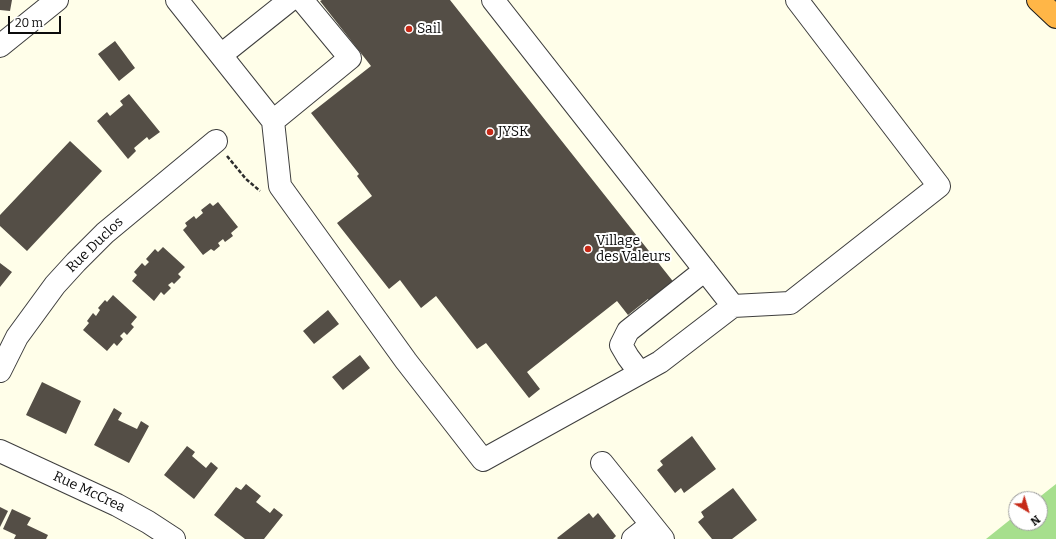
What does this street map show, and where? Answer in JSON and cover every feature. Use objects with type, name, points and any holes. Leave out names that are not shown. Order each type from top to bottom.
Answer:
[{"type":"highway","points":[[1038,0],[1056,17]]},
{"type":"street","points":[[0,46],[57,0]]},
{"type":"street","points":[[177,0],[272,121],[280,186],[285,194],[406,362],[483,460],[660,362],[733,306],[790,303],[939,186],[797,0]]},
{"type":"street","points":[[221,55],[290,0]]},
{"type":"street","points":[[272,121],[350,58],[302,0]]},
{"type":"street","points":[[494,0],[733,306]]},
{"type":"street","name":"Rue Duclos","points":[[0,371],[17,337],[55,285],[76,262],[105,233],[216,141]]},
{"type":"street","points":[[640,373],[628,357],[621,344],[628,331],[705,270]]},
{"type":"street","name":"Rue McCrea","points":[[0,451],[117,504],[174,539]]},
{"type":"street","points":[[602,463],[657,532],[633,539]]},
{"type":"path","points":[[216,141],[246,179],[257,189],[267,195],[285,194]]},
{"type":"green space","points":[[1056,484],[1056,539],[986,539],[1008,521],[1008,531],[1048,531],[1047,491]]},
{"type":"building","points":[[0,0],[12,0],[10,11],[0,10]]},
{"type":"building","points":[[450,0],[683,294],[658,313],[648,299],[628,315],[617,301],[527,372],[540,389],[529,398],[486,343],[477,349],[436,296],[421,308],[400,280],[389,289],[337,223],[372,196],[357,176],[359,174],[311,113],[371,66],[320,1]]},
{"type":"building","points":[[115,41],[135,68],[119,81],[98,54]]},
{"type":"building","points":[[129,94],[160,132],[149,140],[147,137],[134,148],[136,151],[128,159],[97,121],[107,112],[110,116],[123,105],[120,101]]},
{"type":"building","points":[[70,141],[102,171],[27,251],[0,226],[0,215]]},
{"type":"building","points":[[218,202],[238,227],[231,233],[233,236],[225,242],[223,239],[218,243],[220,246],[214,251],[211,249],[203,255],[183,230],[187,226],[185,223],[194,216],[196,219],[203,213],[201,210],[210,203],[213,206]]},
{"type":"building","points":[[163,247],[185,267],[178,274],[181,277],[174,284],[172,282],[168,285],[171,288],[164,295],[161,292],[154,301],[132,281],[137,275],[134,272],[142,263],[145,266],[149,262],[146,259],[155,249],[158,252]]},
{"type":"building","points":[[0,263],[12,272],[0,287]]},
{"type":"building","points":[[113,295],[137,317],[131,324],[134,327],[127,335],[124,332],[120,336],[123,339],[117,346],[114,343],[107,351],[83,330],[89,323],[87,321],[93,313],[96,316],[100,310],[98,308],[105,300],[107,302]]},
{"type":"building","points":[[328,310],[339,324],[314,344],[303,331]]},
{"type":"building","points":[[360,355],[370,368],[343,390],[332,377]]},
{"type":"building","points":[[42,382],[81,401],[66,434],[26,415]]},
{"type":"building","points":[[114,408],[122,413],[118,420],[137,429],[141,421],[149,426],[129,463],[94,445]]},
{"type":"building","points":[[692,436],[716,469],[684,493],[681,488],[675,493],[657,470],[663,465],[660,461]]},
{"type":"building","points":[[187,446],[195,452],[192,456],[206,468],[211,462],[218,468],[194,499],[164,475]]},
{"type":"building","points":[[246,484],[261,496],[256,502],[270,513],[274,508],[283,515],[264,539],[245,539],[214,515],[236,487],[241,490]]},
{"type":"building","points":[[733,488],[757,520],[732,539],[712,539],[698,522],[704,517],[701,512]]},
{"type":"building","points":[[0,507],[8,511],[0,527]]},
{"type":"building","points":[[12,509],[31,518],[27,525],[48,535],[46,539],[14,539],[16,535],[3,529]]},
{"type":"building","points":[[589,513],[593,518],[598,513],[616,536],[613,539],[557,538]]},
{"type":"place","name":"Sail","points":[[409,29]]},
{"type":"place","name":"JYSK","points":[[490,132]]},
{"type":"place","name":"Village des Valeurs","points":[[588,249]]}]
